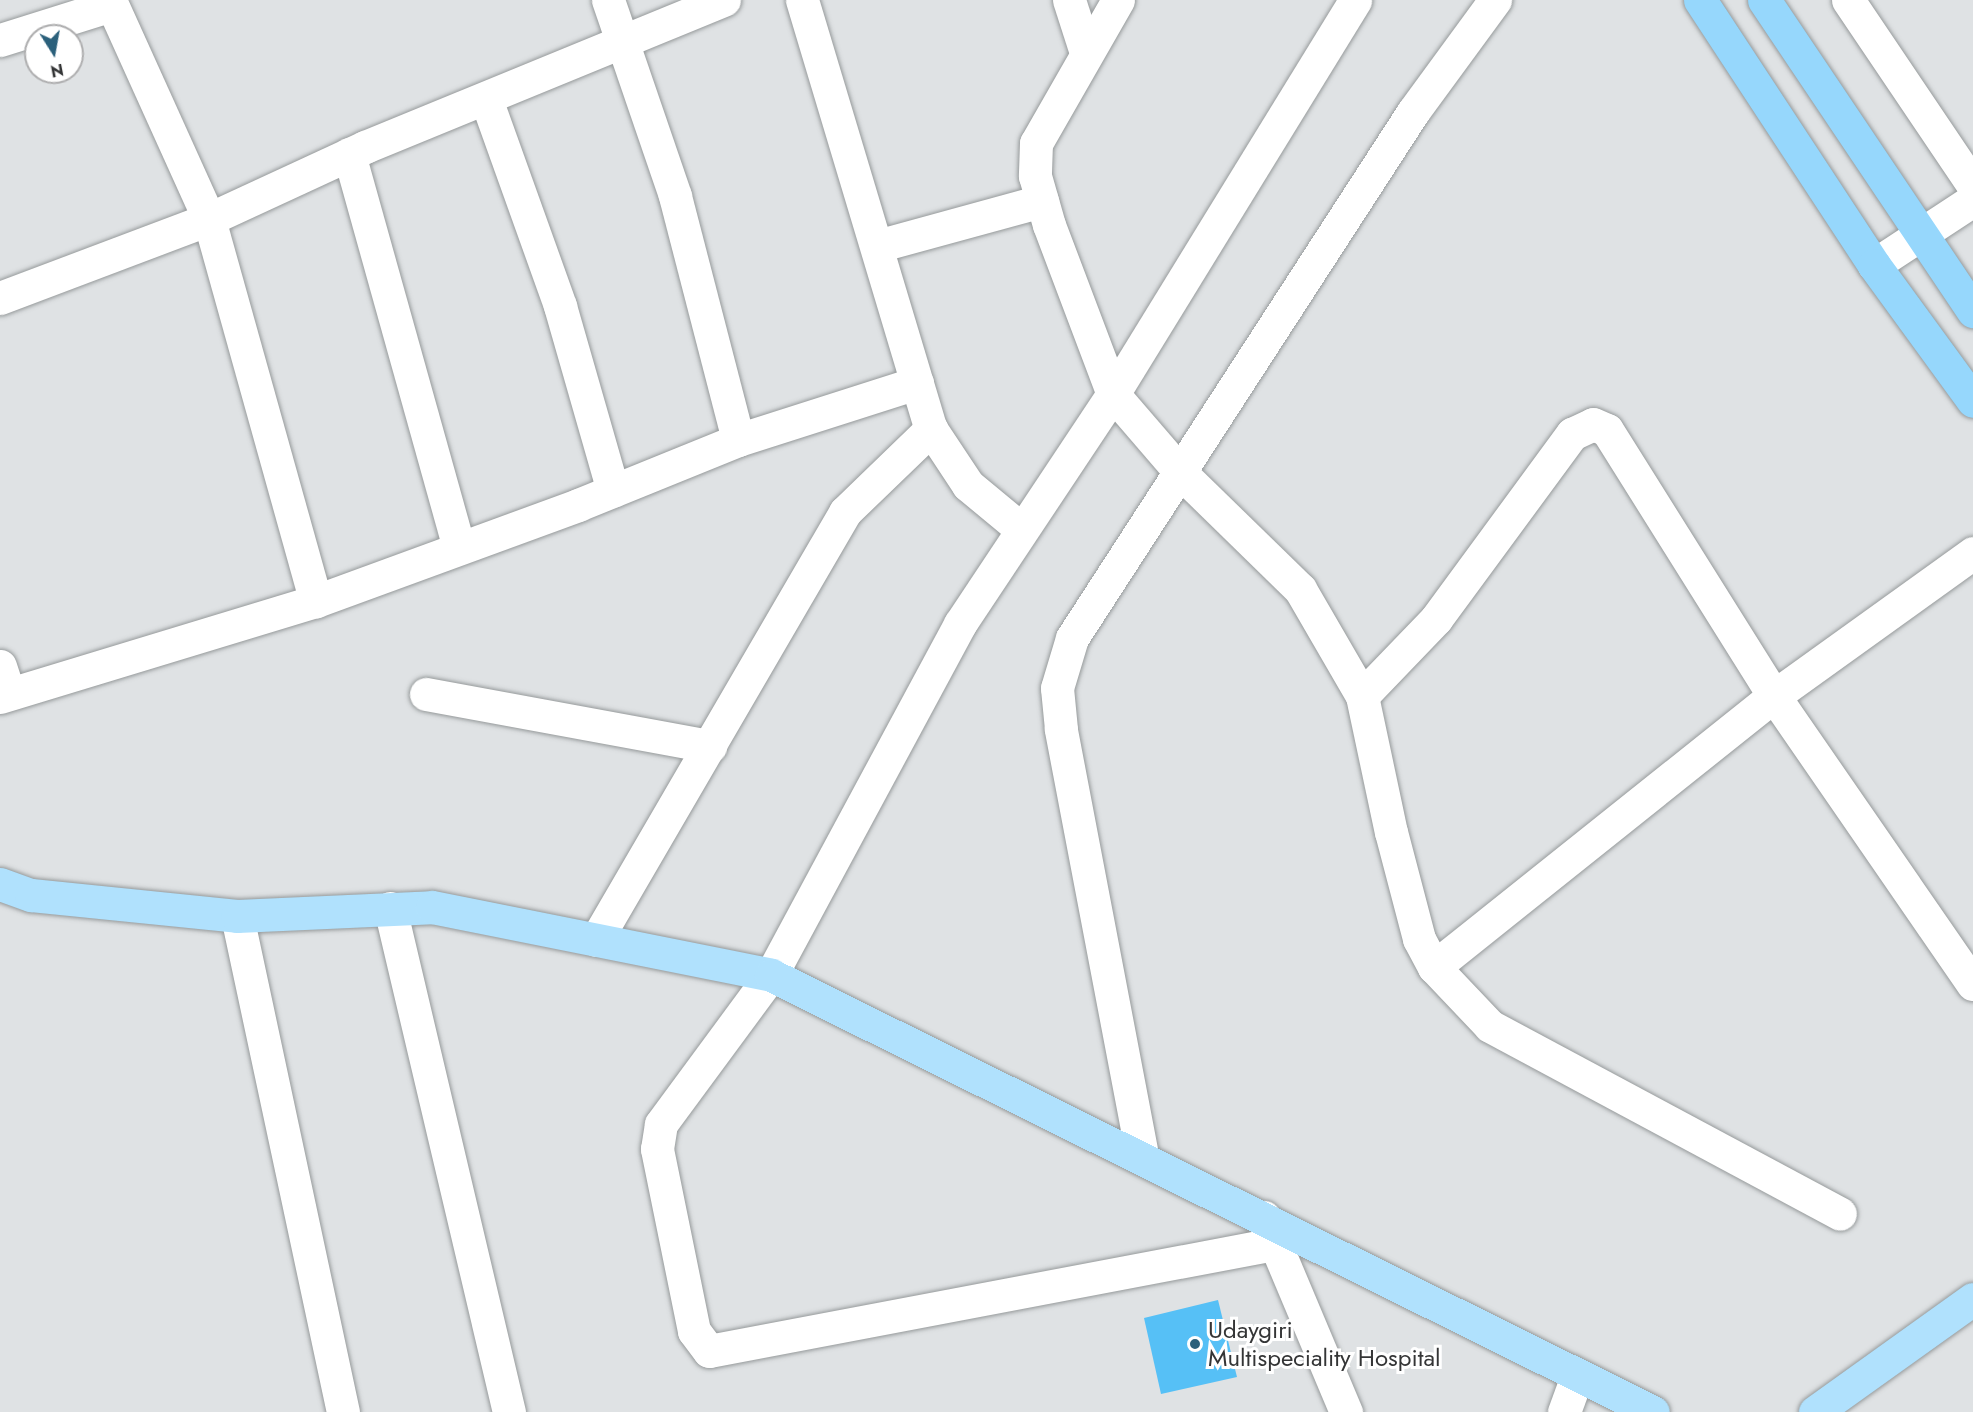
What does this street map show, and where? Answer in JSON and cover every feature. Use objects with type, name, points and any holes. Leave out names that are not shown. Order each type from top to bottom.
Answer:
[{"type":"highway","points":[[1700,0],[1874,266],[1973,401]]},
{"type":"highway","points":[[1764,0],[1973,311]]},
{"type":"main road","points":[[0,884],[31,895],[237,916],[432,907],[771,975],[1142,1155],[1269,1231],[1653,1412]]},
{"type":"main road","points":[[1815,1412],[1972,1303]]},
{"type":"street","points":[[608,0],[675,196],[738,440]]},
{"type":"street","points":[[0,298],[209,219],[349,154],[724,0]]},
{"type":"street","points":[[802,0],[931,429],[968,485],[1020,528]]},
{"type":"street","points":[[1069,0],[1086,53]]},
{"type":"street","points":[[1119,0],[1086,53],[1036,143],[1034,168],[1042,201],[1113,394],[1180,472],[1300,589],[1362,696],[1391,832],[1419,939],[1434,967],[1490,1026],[1840,1214]]},
{"type":"street","points":[[1346,1412],[1269,1231],[709,1351],[694,1331],[657,1149],[661,1124],[771,975],[960,624],[1020,528],[1113,394],[1355,0]]},
{"type":"street","points":[[1142,1155],[1057,688],[1072,638],[1413,112],[1495,0]]},
{"type":"street","points":[[1848,0],[1973,184]]},
{"type":"street","points":[[0,40],[111,3],[209,219],[316,601]]},
{"type":"street","points":[[486,99],[560,306],[613,491]]},
{"type":"street","points":[[349,154],[459,547]]},
{"type":"street","points":[[1874,266],[1973,200]]},
{"type":"street","points":[[877,246],[1042,201]]},
{"type":"street","points":[[3,686],[316,601],[613,491],[738,440],[917,383]]},
{"type":"street","points":[[1362,696],[1436,619],[1572,434],[1593,424],[1607,430],[1774,696],[1973,984]]},
{"type":"street","points":[[596,940],[845,512],[931,429]]},
{"type":"street","points":[[1434,967],[1774,696],[1973,553]]},
{"type":"street","points":[[426,694],[710,746]]},
{"type":"street","points":[[390,908],[509,1412]]},
{"type":"street","points":[[237,916],[343,1412]]},
{"type":"street","points":[[1564,1412],[1577,1377]]},
{"type":"building","points":[[1218,1300],[1237,1377],[1161,1394],[1144,1318]]},
{"type":"place","name":"Udaygiri Multispeciality Hospital","points":[[1195,1344]]}]
